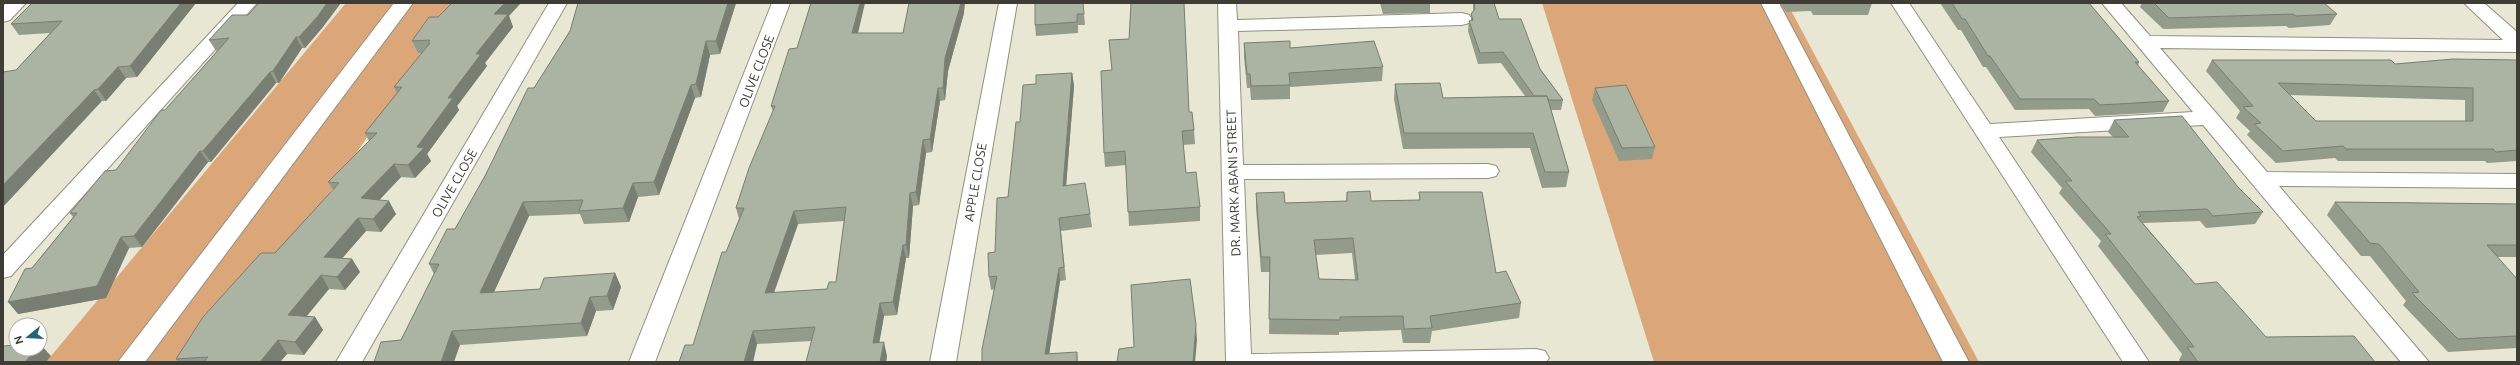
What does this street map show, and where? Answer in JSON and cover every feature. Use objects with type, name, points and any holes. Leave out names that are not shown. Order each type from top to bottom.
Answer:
[{"type":"street","points":[[3,16],[17,3]]},
{"type":"street","points":[[3,270],[248,3]]},
{"type":"street","points":[[131,362],[404,3]]},
{"type":"street","name":"OLIVE CLOSE","points":[[349,362],[558,3]]},
{"type":"street","name":"OLIVE CLOSE","points":[[642,362],[781,3]]},
{"type":"street","name":"APPLE CLOSE","points":[[943,362],[1008,3]]},
{"type":"street","name":"DR. MARK ABANI STREET","points":[[1227,3],[1239,362]]},
{"type":"street","points":[[1770,3],[1956,362]]},
{"type":"street","points":[[1900,3],[2136,362]]},
{"type":"street","points":[[2111,3],[2416,362]]},
{"type":"street","points":[[2473,3],[2517,42]]},
{"type":"street","points":[[1228,26],[1462,19]]},
{"type":"street","points":[[2144,42],[2517,46]]},
{"type":"street","points":[[1984,131],[2208,118]]},
{"type":"street","points":[[1233,172],[1488,171]]},
{"type":"street","points":[[2261,179],[2517,181]]},
{"type":"street","points":[[1255,362],[1536,358]]},
{"type":"shaded area","points":[[346,3],[458,3],[215,362],[46,362]]},
{"type":"shaded area","points":[[1542,3],[1787,3],[1979,362],[1654,362]]},
{"type":"building","points":[[32,3],[181,3],[130,66],[118,67],[3,185],[3,72],[16,70],[62,21],[11,24]]},
{"type":"building","points":[[259,3],[327,3],[318,16],[299,37],[296,37],[273,71],[270,72],[203,151],[200,151],[134,236],[121,237],[97,286],[8,302],[25,269],[32,268],[77,213],[70,213],[105,171],[116,170],[161,110],[165,110],[229,38],[209,40],[232,15],[248,15]]},
{"type":"building","points":[[452,3],[505,3],[494,14],[508,14],[476,54],[481,54],[448,98],[453,98],[417,147],[424,148],[408,165],[394,164],[361,198],[389,201],[373,219],[358,218],[324,257],[352,259],[337,277],[321,275],[288,315],[315,317],[295,342],[278,340],[260,362],[204,362],[208,357],[176,359],[203,317],[261,253],[275,253],[339,183],[328,182],[377,133],[365,133],[402,87],[394,87],[430,43],[428,43],[430,40],[412,41],[429,17],[438,17]]},
{"type":"building","points":[[578,3],[728,3],[716,41],[706,41],[696,84],[691,85],[654,182],[633,183],[623,208],[579,211],[583,200],[523,202],[480,293],[540,289],[544,278],[615,273],[607,296],[590,297],[581,323],[452,331],[441,362],[374,362],[381,342],[401,340],[439,264],[429,264],[447,229],[455,229],[485,176],[528,88],[534,88],[570,31]]},
{"type":"building","points":[[811,3],[860,3],[852,33],[903,33],[909,3],[961,3],[945,58],[943,88],[938,88],[930,139],[923,140],[916,192],[910,193],[906,245],[903,245],[893,302],[880,303],[873,343],[884,342],[880,362],[806,362],[815,327],[753,331],[744,362],[679,362],[685,345],[693,345],[722,252],[726,252],[744,208],[736,208],[749,168],[775,106],[771,106],[789,49],[797,48]],"holes":[[[846,207],[836,282],[829,282],[827,289],[765,293],[794,211]]]},
{"type":"building","points":[[1035,3],[1083,3],[1084,14],[1077,14],[1077,22],[1035,25]]},
{"type":"building","points":[[1131,3],[1184,3],[1189,112],[1192,112],[1194,130],[1182,131],[1186,173],[1196,172],[1200,207],[1128,212],[1125,151],[1104,153],[1101,71],[1112,70],[1109,40],[1129,39]]},
{"type":"building","points":[[1474,3],[1494,3],[1499,19],[1521,19],[1540,69],[1563,100],[1548,100],[1547,96],[1534,96],[1503,52],[1480,53],[1469,21],[1473,20],[1471,14],[1475,9]]},
{"type":"building","points":[[1952,3],[2089,3],[2139,62],[2135,62],[2169,101],[2100,105],[2094,99],[2020,99],[1990,56],[1988,56],[1965,19],[1962,19]]},
{"type":"building","points":[[2154,3],[2324,3],[2337,14],[2169,18]]},
{"type":"building","points":[[1290,41],[1290,48],[1374,41],[1383,67],[1289,73],[1290,85],[1251,86],[1250,74],[1247,74],[1244,43]]},
{"type":"building","points":[[2453,59],[2517,60],[2517,150],[2496,152],[2493,149],[2346,149],[2343,146],[2283,151],[2254,124],[2261,123],[2243,107],[2253,106],[2212,60],[2391,60],[2395,64]],"holes":[[[2278,83],[2473,88],[2473,121],[2316,121]]]},
{"type":"building","points":[[1072,73],[1063,186],[1085,183],[1090,214],[1059,218],[1064,267],[1059,268],[1045,354],[1077,352],[1077,362],[982,362],[982,349],[997,276],[989,277],[988,253],[995,252],[997,198],[1008,197],[1016,122],[1020,122],[1023,85],[1036,84],[1036,75]]},
{"type":"building","points":[[1440,83],[1443,98],[1547,96],[1569,172],[1545,172],[1533,133],[1404,133],[1395,84]]},
{"type":"building","points":[[1626,85],[1655,147],[1622,148],[1595,88]]},
{"type":"building","points":[[2182,116],[2238,187],[2263,212],[2213,216],[2207,209],[2138,212],[2141,216],[2137,217],[2195,284],[2217,282],[2266,337],[2354,336],[2375,362],[2198,362],[2187,347],[2194,347],[2105,234],[2111,234],[2065,181],[2072,181],[2037,140],[2077,137],[2129,137],[2114,120]]},
{"type":"building","points":[[1370,191],[1371,201],[1420,200],[1419,192],[1482,192],[1496,273],[1506,271],[1521,303],[1430,316],[1432,328],[1404,329],[1403,316],[1340,317],[1340,320],[1269,319],[1270,257],[1261,257],[1256,193],[1284,192],[1285,203],[1347,201],[1347,192]],"holes":[[[1353,238],[1358,280],[1319,279],[1314,240]]]},
{"type":"building","points":[[2335,202],[2517,204],[2517,245],[2487,245],[2517,279],[2517,336],[2458,339],[2412,293],[2419,292],[2379,244],[2370,243]]},
{"type":"building","points":[[1190,279],[1196,325],[1193,362],[1117,362],[1119,349],[1134,347],[1131,285]]},
{"type":"building","points":[[3,346],[8,346],[8,357],[29,357],[25,362],[3,362]]}]
